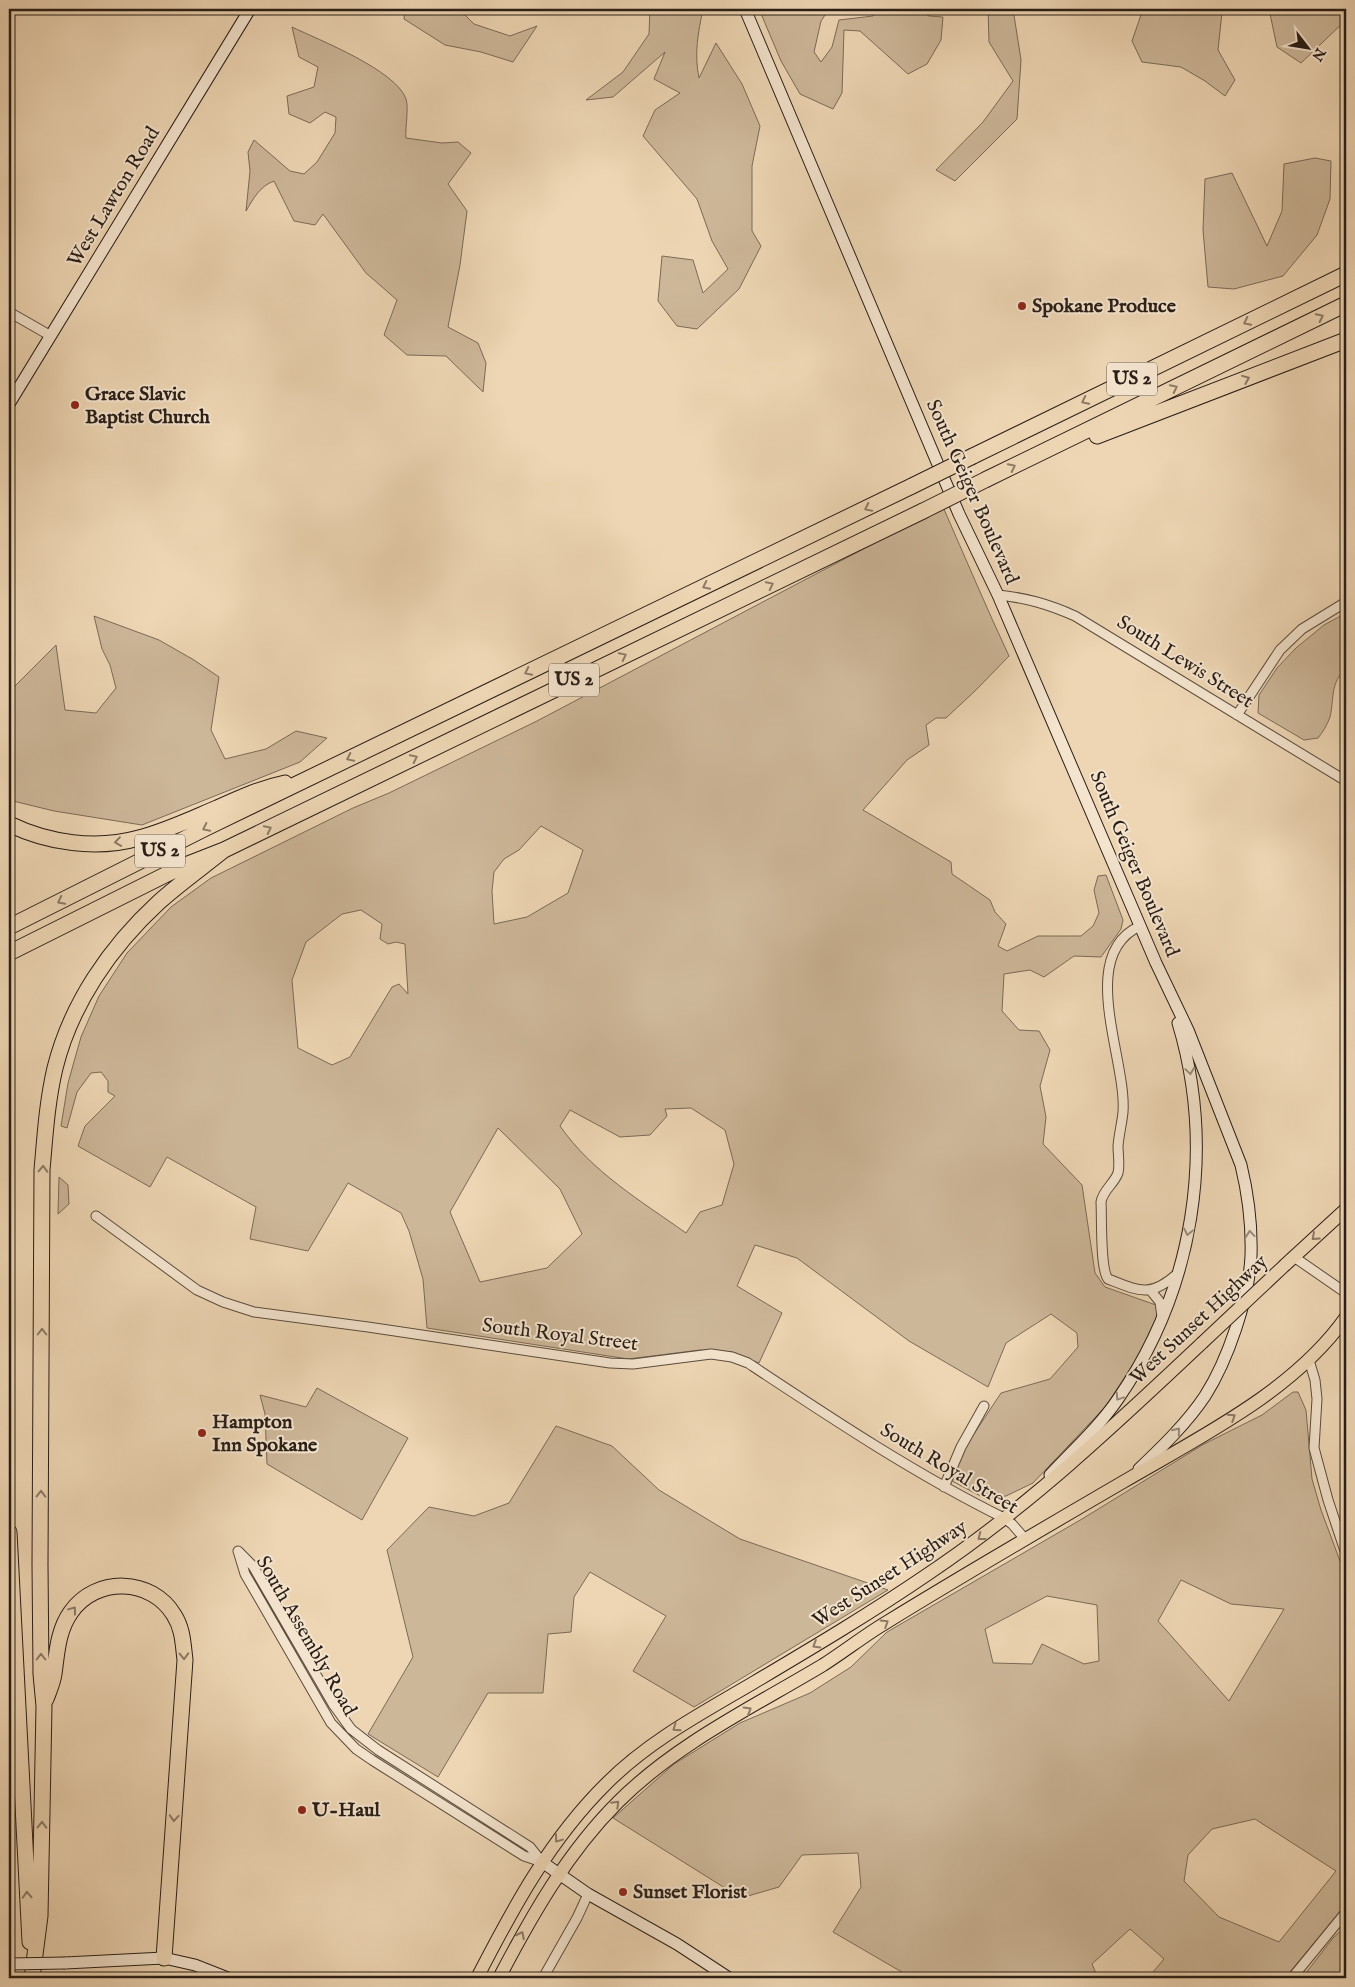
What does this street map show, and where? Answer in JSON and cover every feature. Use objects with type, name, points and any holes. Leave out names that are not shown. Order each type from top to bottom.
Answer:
[{"type":"highway","points":[[1291,301],[1346,270]]},
{"type":"highway","name":"US 2","points":[[9,927],[313,776],[1346,274]]},
{"type":"highway","name":"US 2","points":[[9,953],[183,866],[224,850],[1346,304]]},
{"type":"highway","points":[[1036,456],[1076,444],[1346,340]]},
{"type":"highway","points":[[9,824],[28,833],[54,840],[115,843],[139,838],[172,827],[265,788],[313,776]]},
{"type":"highway","name":"US 2","points":[[32,1978],[40,1916],[44,1706],[41,1674],[40,1564],[42,1170],[47,1113],[56,1068],[70,1022],[86,992],[109,957],[134,927],[159,902],[224,850]]},
{"type":"highway","points":[[9,1532],[32,1978]]},
{"type":"highway","points":[[44,1706],[54,1676],[56,1652],[62,1630],[71,1611],[91,1593],[113,1586],[134,1587],[155,1595],[173,1614],[183,1637],[185,1660],[164,1958]]},
{"type":"main road","name":"West Sunset Highway","points":[[477,1978],[542,1862],[560,1836],[607,1783],[630,1762],[686,1722],[883,1604],[944,1563],[1019,1507],[1101,1438],[1346,1209]]},
{"type":"main road","name":"West Sunset Highway","points":[[499,1978],[538,1905],[584,1839],[636,1785],[670,1758],[698,1739],[827,1662],[884,1623],[1258,1400],[1283,1383],[1309,1360],[1346,1317]]},
{"type":"street","name":"West Lawton Road","points":[[9,404],[250,9]]},
{"type":"street","name":"South Geiger Boulevard","points":[[745,9],[959,514],[998,596],[1168,990]]},
{"type":"street","points":[[9,312],[51,336]]},
{"type":"street","name":"South Lewis Street","points":[[998,596],[1025,598],[1048,604],[1075,616],[1346,781]]},
{"type":"street","points":[[1237,715],[1280,650],[1302,629],[1346,602]]},
{"type":"street","points":[[1140,926],[1128,932],[1120,941],[1114,952],[1109,974],[1110,1023],[1119,1072],[1123,1111],[1118,1144],[1118,1171],[1103,1194],[1101,1202],[1102,1240],[1107,1278],[1131,1288],[1151,1291],[1167,1283],[1177,1274]]},
{"type":"street","points":[[1019,1507],[1100,1423],[1112,1407],[1137,1370],[1153,1341],[1163,1318],[1177,1274],[1194,1203],[1197,1130],[1188,1054],[1168,990]]},
{"type":"street","points":[[1130,1478],[1168,1442],[1205,1396],[1213,1382],[1224,1360],[1239,1316],[1251,1258],[1246,1185],[1241,1165],[1205,1070],[1168,990]]},
{"type":"street","name":"South Royal Street","points":[[96,1216],[197,1290],[223,1302],[254,1312],[404,1332],[616,1364],[633,1364],[711,1354],[740,1360],[748,1363],[820,1411],[944,1487],[1004,1518],[1026,1540]]},
{"type":"street","points":[[1289,1261],[1346,1293]]},
{"type":"street","points":[[1151,1291],[1160,1302],[1163,1318]]},
{"type":"street","points":[[1309,1360],[1315,1380],[1317,1398],[1314,1448],[1328,1500],[1346,1554]]},
{"type":"street","points":[[944,1487],[961,1447],[984,1406]]},
{"type":"street","name":"South Assembly Road","points":[[542,1862],[530,1847],[378,1750],[351,1729],[333,1704],[253,1566],[238,1551],[250,1582],[331,1723],[364,1755],[524,1856],[542,1862],[588,1894],[677,1944],[729,1978]]},
{"type":"street","points":[[543,1978],[577,1918],[588,1894]]},
{"type":"street","points":[[1292,1978],[1346,1912]]},
{"type":"street","points":[[9,1964],[65,1964],[164,1958],[195,1965],[228,1978]]},
{"type":"shaded area","points":[[405,9],[459,9],[474,24],[510,36],[537,26],[513,62],[481,52],[445,45],[404,19]]},
{"type":"shaded area","points":[[650,9],[703,9],[697,52],[699,78],[716,43],[742,84],[760,126],[752,166],[752,231],[761,246],[739,289],[697,329],[677,326],[658,301],[662,256],[693,260],[703,293],[728,269],[712,241],[697,199],[643,136],[655,110],[680,93],[654,79],[665,52],[613,97],[586,100],[623,72],[649,34]]},
{"type":"shaded area","points":[[759,9],[829,9],[821,21],[814,52],[821,62],[832,47],[839,20],[873,16],[877,9],[917,9],[929,16],[943,17],[941,40],[927,64],[908,74],[860,31],[844,30],[842,93],[833,109],[800,94],[781,61]]},
{"type":"shaded area","points":[[988,9],[1013,9],[1021,60],[1017,119],[955,181],[936,170],[983,122],[1013,81],[989,42]]},
{"type":"shaded area","points":[[1143,9],[1220,9],[1222,12],[1218,50],[1235,80],[1225,96],[1205,81],[1181,67],[1142,62],[1132,41]]},
{"type":"shaded area","points":[[1269,9],[1346,9],[1346,20],[1301,63],[1277,47]]},
{"type":"shaded area","points":[[292,27],[355,57],[388,77],[399,88],[406,99],[406,138],[442,143],[458,142],[471,153],[448,184],[467,211],[460,265],[448,327],[478,343],[486,363],[483,392],[446,356],[407,355],[384,335],[397,300],[366,273],[323,214],[315,225],[294,221],[274,181],[261,190],[246,211],[250,171],[248,152],[254,140],[290,171],[304,174],[317,162],[335,133],[336,117],[325,112],[310,123],[289,114],[287,96],[314,87],[318,67],[299,57]]},
{"type":"shaded area","points":[[1315,158],[1331,161],[1330,199],[1317,235],[1283,276],[1234,289],[1208,287],[1203,230],[1205,179],[1232,173],[1267,246],[1282,211],[1284,164]]},
{"type":"shaded area","points":[[943,507],[1009,656],[946,718],[936,718],[926,725],[929,745],[907,760],[863,810],[951,862],[952,874],[990,900],[995,912],[1006,924],[998,946],[1007,951],[1038,936],[1081,936],[1093,926],[1099,913],[1094,890],[1098,876],[1106,875],[1123,920],[1121,929],[1101,957],[1074,956],[1044,977],[1030,970],[1004,974],[1002,1011],[1019,1030],[1039,1031],[1050,1050],[1040,1086],[1046,1117],[1043,1144],[1082,1185],[1095,1273],[1105,1287],[1156,1305],[1159,1313],[1137,1358],[1106,1406],[1033,1483],[1006,1496],[986,1499],[952,1481],[964,1449],[1001,1393],[1050,1379],[1078,1347],[1077,1333],[1051,1314],[1006,1343],[988,1387],[909,1341],[797,1258],[755,1245],[737,1286],[782,1313],[759,1363],[732,1352],[700,1350],[628,1359],[427,1328],[423,1279],[409,1231],[401,1213],[348,1183],[308,1251],[250,1239],[256,1207],[167,1157],[150,1187],[78,1146],[85,1126],[115,1096],[108,1092],[108,1081],[101,1072],[91,1073],[77,1092],[67,1128],[61,1126],[68,1083],[81,1037],[99,996],[127,953],[171,907],[211,878],[537,721]],"holes":[[[541,826],[583,850],[568,893],[527,917],[494,924],[492,891],[494,872],[504,859],[519,850]],[[361,910],[382,924],[380,939],[388,944],[396,942],[405,944],[408,994],[399,984],[392,987],[350,1057],[332,1065],[298,1048],[292,980],[306,942],[342,914]],[[691,1108],[725,1130],[734,1164],[722,1205],[700,1212],[686,1233],[602,1172],[587,1158],[560,1126],[570,1110],[620,1137],[650,1135],[667,1116],[665,1109]],[[498,1128],[560,1189],[582,1234],[547,1268],[480,1282],[450,1212]]]},
{"type":"shaded area","points":[[1346,613],[1346,670],[1337,679],[1330,717],[1323,731],[1318,738],[1304,740],[1258,713],[1259,695],[1277,668],[1296,648],[1324,625]]},
{"type":"shaded area","points":[[94,616],[159,640],[219,677],[211,730],[225,759],[266,749],[296,731],[327,738],[300,762],[142,825],[54,811],[9,800],[9,692],[56,645],[65,710],[96,713],[116,688],[110,665],[102,649]]},
{"type":"shaded area","points":[[59,1177],[68,1185],[69,1204],[58,1214]]},
{"type":"shaded area","points":[[317,1388],[408,1438],[362,1520],[267,1464],[265,1414],[260,1395],[306,1407]]},
{"type":"shaded area","points":[[1293,1392],[1298,1392],[1306,1410],[1312,1479],[1321,1510],[1346,1577],[1346,1904],[1285,1978],[1148,1978],[1164,1959],[1130,1929],[1092,1964],[1098,1978],[912,1978],[833,1932],[861,1887],[858,1853],[802,1855],[779,1887],[741,1898],[613,1818],[674,1764],[740,1723],[810,1693],[851,1667],[887,1632],[1082,1519],[1204,1444],[1262,1415]],"holes":[[[1181,1580],[1231,1604],[1284,1609],[1229,1701],[1158,1621]],[[1047,1596],[1097,1605],[1099,1661],[1084,1664],[1042,1644],[1032,1664],[993,1663],[985,1629]],[[1255,1819],[1336,1871],[1279,1942],[1219,1917],[1184,1881],[1188,1855],[1212,1829]]]},
{"type":"shaded area","points":[[556,1426],[612,1446],[659,1490],[740,1539],[888,1590],[694,1707],[633,1671],[666,1616],[590,1572],[574,1597],[571,1632],[548,1634],[543,1693],[488,1693],[438,1777],[368,1734],[413,1657],[387,1550],[429,1507],[474,1516],[509,1503]]},
{"type":"shaded area","points":[[1346,1926],[1346,1978],[1302,1978],[1333,1938]]},
{"type":"place","name":"Spokane Produce","points":[[1022,306]]},
{"type":"place","name":"Grace Slavic Baptist Church","points":[[75,405]]},
{"type":"place","name":"Hampton Inn Spokane","points":[[202,1433]]},
{"type":"place","name":"U-Haul","points":[[302,1810]]},
{"type":"place","name":"Sunset Florist","points":[[623,1892]]}]
